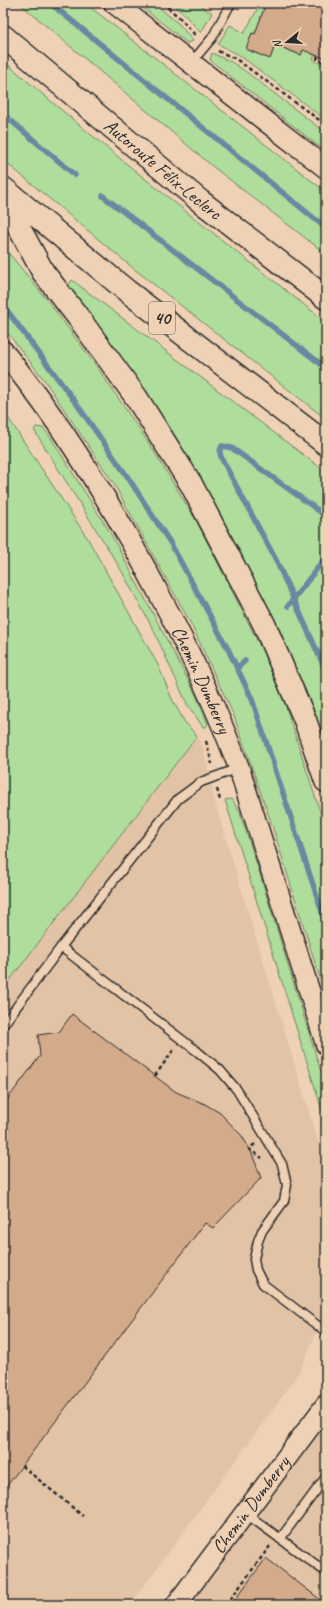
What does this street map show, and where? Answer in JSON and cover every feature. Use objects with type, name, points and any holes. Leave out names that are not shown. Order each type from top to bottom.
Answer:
[{"type":"highway","name":"Autoroute Félix-Leclerc","points":[[3,36],[194,196],[326,298]]},
{"type":"highway","name":"40","points":[[3,188],[127,291],[326,444]]},
{"type":"highway","points":[[3,198],[43,272],[132,391],[191,484],[247,589],[278,656],[305,720],[326,781]]},
{"type":"street","points":[[114,3],[326,168]]},
{"type":"street","name":"Chemin Dumberry","points":[[3,352],[66,436],[128,536],[193,659],[224,729],[239,768],[326,1044]]},
{"type":"street","name":"Chemin Dumberry","points":[[176,1605],[326,1405]]},
{"type":"lane","points":[[191,63],[212,38],[231,3]]},
{"type":"lane","points":[[3,1025],[61,947],[178,799],[201,782],[239,768]]},
{"type":"lane","points":[[61,947],[198,1052],[220,1070],[237,1090],[282,1164],[288,1184],[284,1201],[262,1231],[258,1241],[254,1259],[256,1270],[263,1284],[326,1332]]},
{"type":"lane","points":[[280,1539],[326,1477]]},
{"type":"lane","points":[[245,1514],[326,1572]]},
{"type":"path","points":[[162,3],[179,17],[199,39]]},
{"type":"path","points":[[214,50],[236,59],[326,125]]},
{"type":"path","points":[[318,56],[317,59],[326,63]]},
{"type":"path","points":[[155,1076],[167,1059]]},
{"type":"path","points":[[22,1466],[83,1516]]},
{"type":"path","points":[[226,1605],[267,1550]]},
{"type":"shaded area","points":[[197,736],[203,746],[216,806],[326,1167],[326,1310],[298,1375],[130,1605],[3,1605],[3,989]]},
{"type":"shaded area","points":[[326,1422],[326,1605],[190,1605],[270,1498]]},
{"type":"green space","points":[[19,3],[85,3],[326,192],[326,254],[212,166]]},
{"type":"green space","points":[[137,3],[154,3],[180,25],[193,41],[187,43]]},
{"type":"green space","points":[[170,3],[204,3],[202,7],[212,13],[201,33],[184,14]]},
{"type":"green space","points":[[261,3],[266,3],[255,34],[252,33],[246,49],[270,59],[275,45],[301,55],[304,46],[313,50],[312,54],[315,55],[313,60],[326,66],[326,98],[324,103],[326,104],[326,120],[239,55],[218,44],[230,25],[244,33]]},
{"type":"green space","points":[[212,53],[233,63],[245,71],[326,133],[326,152],[210,60]]},
{"type":"green space","points":[[3,60],[122,160],[326,322],[326,419],[133,268],[3,160]]},
{"type":"green space","points":[[3,246],[48,301],[95,364],[150,445],[197,522],[262,650],[285,704],[326,830],[326,998],[272,825],[234,716],[190,622],[114,484],[45,381],[3,327]]},
{"type":"green space","points":[[72,280],[326,472],[326,743],[316,715],[267,608],[214,503],[169,426],[145,390],[68,286]]},
{"type":"green space","points":[[3,410],[88,539],[158,665],[172,699],[184,721],[197,736],[3,989]]},
{"type":"green space","points":[[36,427],[43,428],[49,435],[111,534],[195,693],[208,724],[206,727],[203,727],[187,704],[153,629],[120,568],[34,430]]},
{"type":"green space","points":[[232,799],[240,813],[258,868],[326,1088],[326,1123],[225,800]]},
{"type":"building","points":[[266,3],[326,3],[326,59],[303,50],[301,55],[275,45],[270,59],[246,49],[252,33],[255,34]]},
{"type":"building","points":[[72,1014],[176,1092],[205,1104],[220,1113],[242,1136],[251,1151],[261,1178],[213,1228],[205,1223],[3,1491],[3,1105],[40,1056],[38,1035],[59,1032]]},
{"type":"building","points":[[266,1558],[326,1604],[326,1605],[231,1605]]},
{"type":"waterway","points":[[50,3],[326,228]]},
{"type":"waterway","points":[[3,114],[75,175]]},
{"type":"waterway","points":[[103,196],[326,368]]},
{"type":"waterway","points":[[3,305],[76,403],[129,479],[171,544],[228,649],[252,699],[326,924]]},
{"type":"waterway","points":[[326,516],[232,448],[222,446],[220,452],[222,459],[276,560],[326,671]]},
{"type":"waterway","points":[[288,606],[326,557]]},
{"type":"waterway","points":[[237,668],[245,661]]}]
